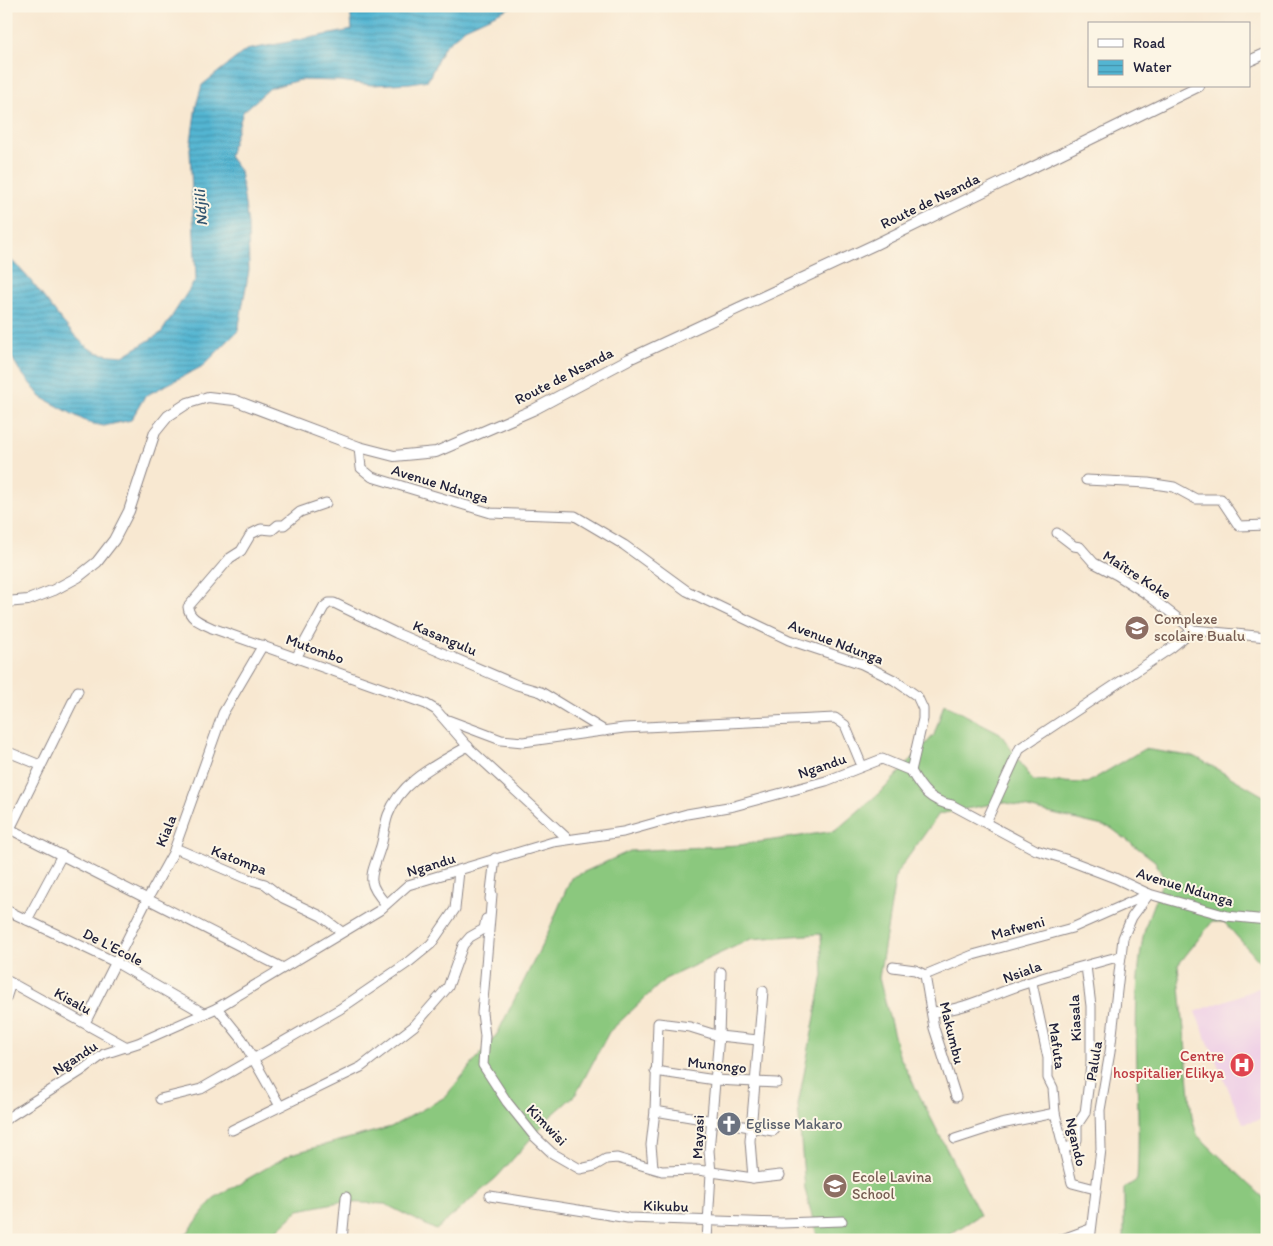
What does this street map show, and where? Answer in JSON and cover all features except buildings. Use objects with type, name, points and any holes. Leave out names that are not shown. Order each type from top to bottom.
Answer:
[{"type":"street","points":[[1250,61],[1267,53]]},
{"type":"street","name":"Route de Nsanda","points":[[6,602],[28,600],[54,590],[78,577],[97,562],[114,540],[129,511],[154,432],[168,416],[188,403],[208,397],[234,400],[359,447],[394,456],[436,452],[533,410],[629,359],[874,245],[1195,88]]},
{"type":"street","name":"Avenue Ndunga","points":[[359,447],[361,468],[372,478],[491,513],[568,514],[582,518],[624,545],[686,591],[789,640],[862,664],[894,680],[917,696],[923,709],[923,719],[911,771],[927,796],[986,822],[1036,850],[1115,878],[1149,894],[1227,916],[1267,920]]},
{"type":"street","points":[[1086,480],[1148,483],[1174,487],[1196,499],[1221,499],[1239,526],[1267,525]]},
{"type":"street","name":"Mutombo","points":[[326,503],[300,512],[284,525],[278,525],[272,530],[260,529],[251,534],[241,551],[230,558],[188,606],[192,617],[212,628],[263,644],[296,658],[426,704],[444,719],[468,746],[568,839]]},
{"type":"street","name":"Maître Koke","points":[[1057,534],[1074,546],[1080,547],[1086,556],[1098,566],[1117,575],[1144,593],[1193,630]]},
{"type":"street","name":"Kasangulu","points":[[296,658],[324,607],[329,603],[334,603],[396,633],[517,685],[541,692],[605,731]]},
{"type":"street","points":[[986,822],[1020,748],[1172,648],[1193,630],[1267,637]]},
{"type":"street","name":"Kiala","points":[[85,1023],[175,848],[220,719],[263,644]]},
{"type":"street","points":[[78,691],[8,831],[148,898],[283,968]]},
{"type":"street","points":[[444,719],[501,740],[523,742],[605,731],[835,718],[845,725],[862,766]]},
{"type":"street","points":[[386,904],[375,892],[370,876],[381,847],[388,816],[396,799],[416,777],[468,746]]},
{"type":"street","points":[[6,751],[40,765]]},
{"type":"street","name":"Ngandu","points":[[6,1119],[104,1054],[127,1048],[217,1008],[386,904],[408,884],[568,839],[623,832],[687,814],[734,806],[826,781],[882,759],[911,771]]},
{"type":"street","name":"Katompa","points":[[175,848],[245,878],[265,884],[283,898],[320,916],[342,932]]},
{"type":"street","points":[[26,920],[62,856]]},
{"type":"street","points":[[232,1130],[367,1064],[421,1020],[448,987],[463,945],[470,937],[484,929],[492,894],[495,858]]},
{"type":"street","points":[[160,1099],[200,1089],[254,1060],[366,993],[431,944],[455,909],[459,871]]},
{"type":"street","name":"Kimwisi","points":[[492,894],[482,1013],[485,1036],[482,1065],[535,1137],[558,1157],[580,1169],[594,1166],[606,1159],[616,1158],[662,1171],[698,1170],[753,1178],[780,1175]]},
{"type":"street","name":"Palula","points":[[1090,1240],[1095,1189],[1102,1149],[1100,1110],[1110,1052],[1123,938],[1132,917],[1149,894]]},
{"type":"street","name":"Mafweni","points":[[925,975],[973,955],[1072,928],[1149,894]]},
{"type":"street","name":"De L'Ecole","points":[[6,910],[115,962],[205,1014]]},
{"type":"street","name":"Nsiala","points":[[932,1012],[949,1011],[1032,983],[1122,956]]},
{"type":"street","name":"Kiasala","points":[[1064,1149],[1073,1146],[1077,1140],[1077,1125],[1085,1113],[1091,1065],[1091,1006],[1086,966]]},
{"type":"street","points":[[893,967],[915,970],[925,975]]},
{"type":"street","name":"Mayasi","points":[[708,1240],[712,1172],[709,1151],[719,1036],[721,972]]},
{"type":"street","name":"Makumbu","points":[[925,975],[934,1028],[956,1097]]},
{"type":"street","points":[[6,998],[9,982]]},
{"type":"street","name":"Kisalu","points":[[9,982],[127,1048]]},
{"type":"street","name":"Mafuta","points":[[1032,983],[1048,1058],[1048,1078],[1053,1088],[1055,1112]]},
{"type":"street","points":[[753,1178],[750,1141],[763,992]]},
{"type":"street","points":[[217,1008],[242,1039],[280,1106]]},
{"type":"street","points":[[653,1167],[651,1145],[655,1111],[658,1023],[690,1028],[719,1036],[758,1040]]},
{"type":"street","name":"Munongo","points":[[655,1071],[715,1080],[777,1083]]},
{"type":"street","points":[[655,1111],[772,1131]]},
{"type":"street","points":[[955,1139],[1001,1124],[1055,1112]]},
{"type":"street","name":"Ngando","points":[[1055,1112],[1072,1183],[1095,1189]]},
{"type":"street","name":"Kikubu","points":[[490,1196],[628,1218],[781,1223],[842,1221]]},
{"type":"street","points":[[342,1240],[346,1197]]},
{"type":"street","points":[[1060,1240],[1090,1229]]},
{"type":"shaded area","name":"Centre hospitalier Elikya","points":[[1267,985],[1267,1118],[1243,1123],[1195,1012]]},
{"type":"green space","points":[[944,704],[1000,733],[1033,781],[1087,783],[1144,749],[1196,757],[1267,798],[1267,970],[1224,922],[1212,922],[1178,965],[1192,1117],[1197,1135],[1267,1201],[1267,1240],[1124,1240],[1124,1188],[1137,1180],[1136,1028],[1139,967],[1143,937],[1164,879],[1155,861],[1111,828],[1003,802],[939,814],[896,874],[879,978],[899,1055],[980,1215],[941,1240],[818,1240],[805,1189],[798,1105],[823,975],[821,934],[751,939],[665,979],[609,1032],[576,1094],[550,1117],[497,1177],[436,1230],[385,1204],[339,1202],[299,1210],[267,1240],[182,1240],[214,1198],[291,1154],[391,1127],[445,1097],[497,1034],[546,937],[571,878],[630,851],[739,845],[835,831],[885,788],[934,735]]},
{"type":"water","name":"Ndjili","points":[[350,6],[513,6],[465,28],[444,47],[428,80],[372,85],[339,81],[299,80],[270,88],[243,112],[229,156],[240,171],[248,225],[249,270],[238,331],[203,366],[145,396],[131,420],[104,426],[89,423],[41,397],[20,371],[6,348],[6,256],[28,278],[75,335],[86,346],[96,352],[123,356],[161,333],[196,279],[190,149],[196,106],[202,85],[246,50],[352,30]]},
{"type":"place","name":"Complexe scolaire Bualu","points":[[1137,628]]},
{"type":"place","name":"Centre hospitalier Elikya","points":[[1242,1065]]},
{"type":"place","name":"Eglisse Makaro","points":[[729,1124]]},
{"type":"place","name":"Ecole Lavina School","points":[[835,1186]]}]
